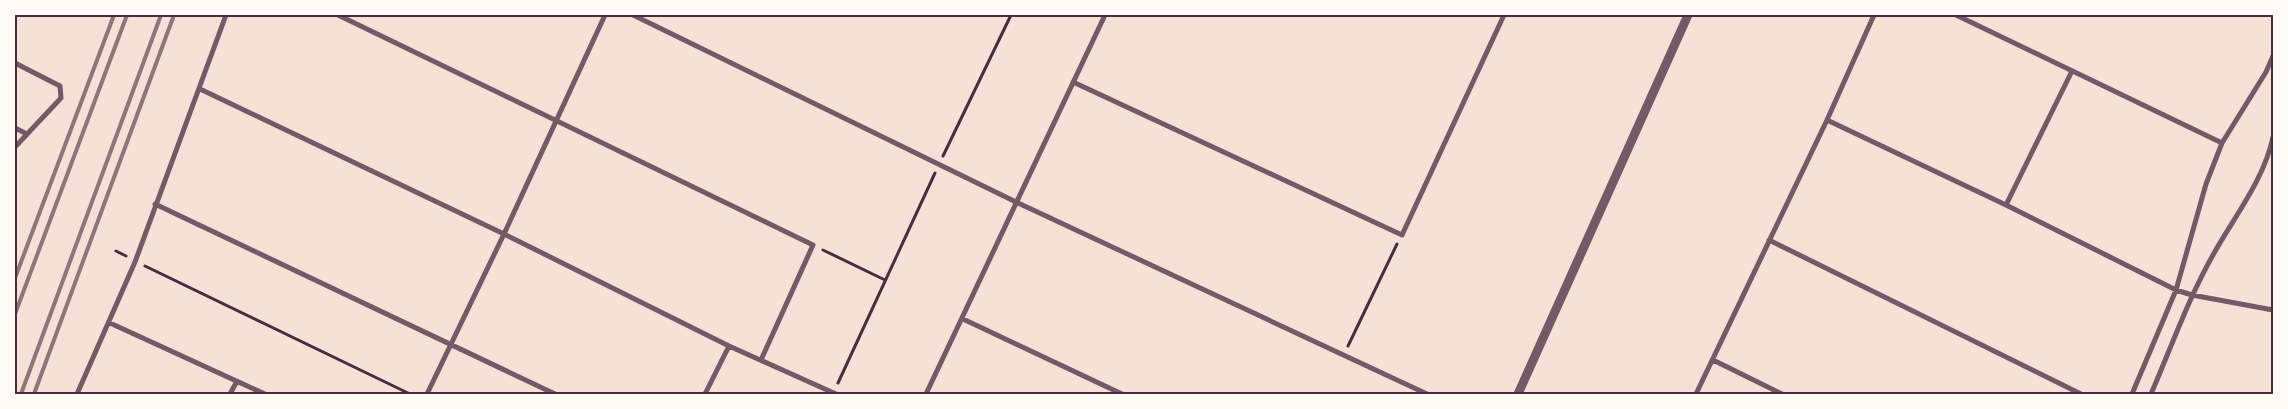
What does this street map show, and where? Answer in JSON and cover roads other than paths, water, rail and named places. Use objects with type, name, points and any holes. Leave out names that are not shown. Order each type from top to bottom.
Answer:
[{"type":"street","points":[[77,394],[110,323],[135,262],[226,15]]},
{"type":"street","points":[[338,15],[813,246],[761,360]]},
{"type":"street","points":[[427,394],[557,122],[605,15]]},
{"type":"street","points":[[633,15],[1016,202],[1427,394]]},
{"type":"street","points":[[926,394],[1105,15]]},
{"type":"street","points":[[1073,82],[1402,235],[1504,15]]},
{"type":"street","points":[[1518,394],[1688,15]]},
{"type":"street","points":[[1696,394],[1828,120],[1874,15]]},
{"type":"street","points":[[1956,15],[2222,143]]},
{"type":"street","points":[[2132,394],[2176,290],[2206,184],[2222,143],[2266,72],[2273,56]]},
{"type":"street","points":[[15,63],[60,86],[61,98],[15,147]]},
{"type":"street","points":[[2006,205],[2072,71]]},
{"type":"street","points":[[200,89],[504,234],[729,346],[835,393]]},
{"type":"street","points":[[1828,120],[2006,205],[2176,290],[2192,295],[2273,310]]},
{"type":"street","points":[[15,128],[27,134]]},
{"type":"street","points":[[2151,394],[2192,295],[2212,255],[2246,200],[2270,150],[2273,137]]},
{"type":"street","points":[[155,204],[555,394]]},
{"type":"street","points":[[1769,240],[2082,394]]},
{"type":"street","points":[[963,319],[1122,394]]},
{"type":"street","points":[[110,323],[265,394]]},
{"type":"street","points":[[705,394],[729,346]]},
{"type":"street","points":[[1713,360],[1782,394]]},
{"type":"street","points":[[230,394],[236,381]]},
{"type":"railway","points":[[15,278],[114,15]]},
{"type":"railway","points":[[15,314],[127,15]]},
{"type":"railway","points":[[21,394],[161,15]]},
{"type":"railway","points":[[34,394],[174,15]]}]
